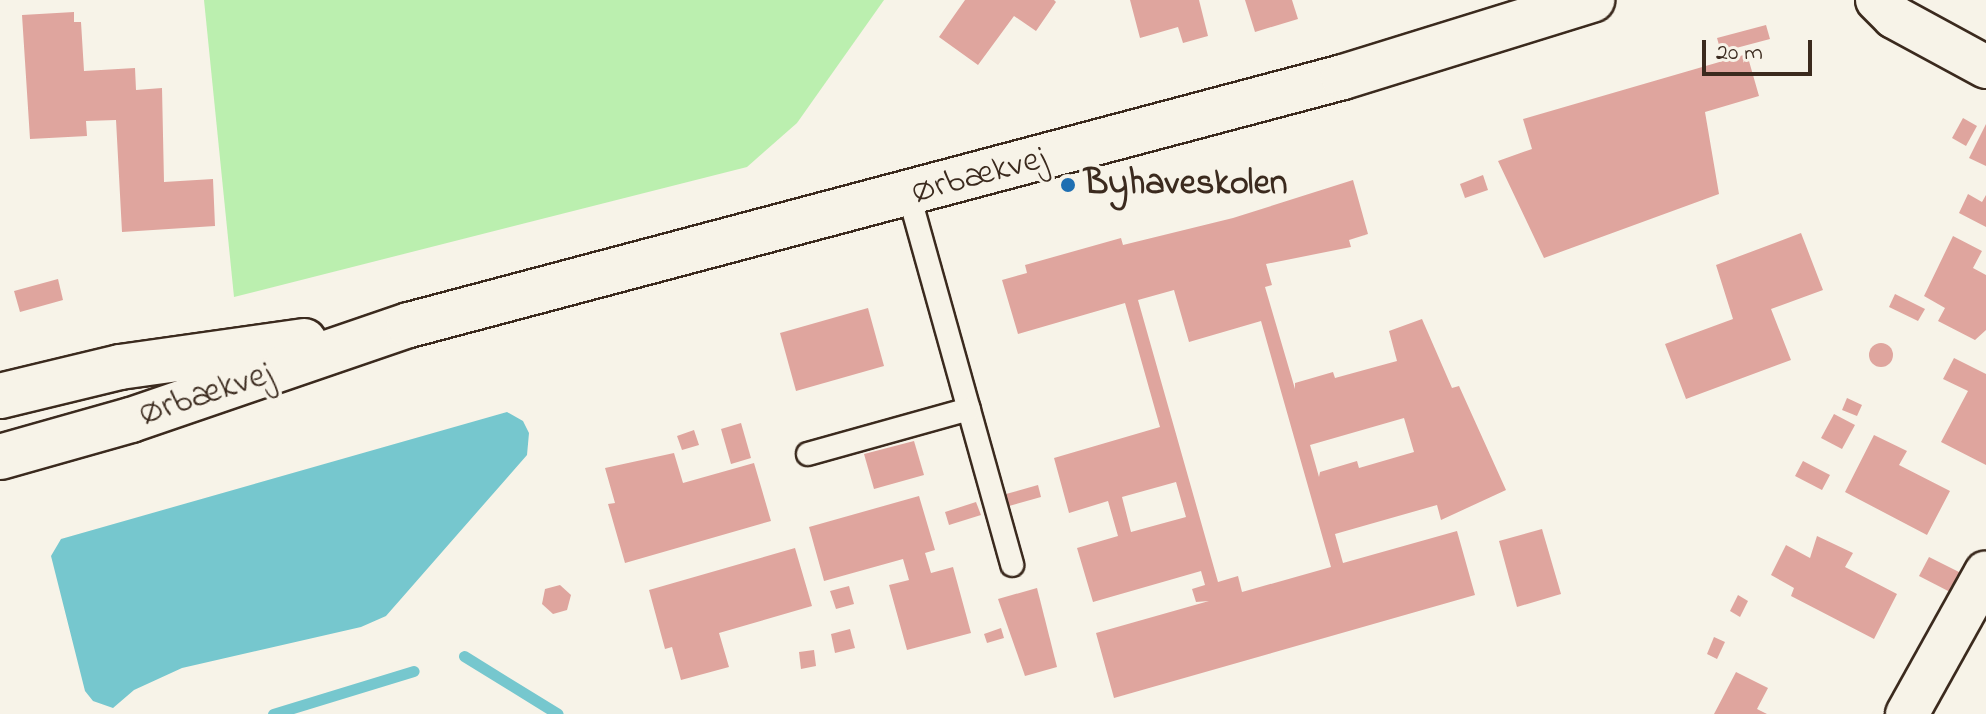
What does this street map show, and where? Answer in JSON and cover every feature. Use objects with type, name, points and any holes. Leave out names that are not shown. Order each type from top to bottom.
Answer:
[{"type":"street","name":"Ørbækvej","points":[[0,457],[131,420],[409,325],[909,195],[1343,77],[1592,0]]},
{"type":"street","points":[[1877,0],[1894,17],[1986,67]]},
{"type":"street","name":"Ørbækvej","points":[[0,396],[120,367],[409,325]]},
{"type":"street","points":[[1908,714],[1986,572]]},
{"type":"lane","points":[[909,195],[1012,565]]},
{"type":"lane","points":[[808,454],[969,409]]},
{"type":"green space","points":[[204,0],[884,0],[797,123],[747,167],[234,297]]},
{"type":"water","points":[[507,412],[523,421],[529,433],[527,455],[386,616],[361,627],[182,668],[134,690],[113,708],[93,701],[85,691],[51,556],[61,539]]},
{"type":"building","points":[[965,0],[1056,2],[1036,31],[1014,16],[978,65],[939,37]]},
{"type":"building","points":[[1130,0],[1199,0],[1208,36],[1183,43],[1178,27],[1140,38]]},
{"type":"building","points":[[1245,0],[1292,0],[1298,19],[1255,32]]},
{"type":"building","points":[[74,12],[74,22],[81,22],[84,71],[135,68],[136,90],[162,88],[164,182],[213,179],[215,226],[122,232],[116,120],[86,121],[87,136],[30,139],[22,15]]},
{"type":"building","points":[[1766,25],[1770,39],[1721,52],[1717,38]]},
{"type":"building","points":[[1747,54],[1759,96],[1705,112],[1719,194],[1544,258],[1498,161],[1532,149],[1523,119]]},
{"type":"building","points":[[1963,118],[1977,126],[1966,146],[1952,138]]},
{"type":"building","points":[[1986,124],[1986,166],[1969,158]]},
{"type":"building","points":[[1483,175],[1488,190],[1465,198],[1460,184]]},
{"type":"building","points":[[1353,180],[1368,234],[1349,240],[1351,247],[1266,264],[1272,285],[1265,287],[1295,389],[1295,383],[1333,372],[1335,378],[1397,361],[1389,331],[1422,319],[1452,388],[1459,386],[1506,490],[1441,520],[1437,505],[1335,534],[1343,563],[1457,531],[1475,595],[1114,698],[1096,633],[1209,601],[1196,602],[1192,589],[1205,585],[1201,571],[1093,602],[1077,548],[1118,536],[1108,501],[1069,513],[1054,458],[1160,427],[1125,303],[1018,334],[1002,280],[1027,273],[1025,265],[1121,238],[1123,245],[1233,218]],"holes":[[[1174,290],[1189,342],[1261,321],[1331,567],[1242,592],[1238,576],[1218,582],[1138,300]],[[1404,418],[1414,452],[1359,468],[1357,461],[1320,472],[1319,477],[1310,445]],[[1176,482],[1186,517],[1131,532],[1122,497]]]},
{"type":"building","points":[[1968,194],[1982,202],[1986,195],[1986,227],[1959,213]]},
{"type":"building","points":[[1801,233],[1823,290],[1771,309],[1791,360],[1686,399],[1665,344],[1733,319],[1716,265]]},
{"type":"building","points":[[1953,236],[1982,251],[1973,268],[1986,275],[1986,330],[1975,340],[1938,321],[1945,308],[1924,296]]},
{"type":"building","points":[[58,279],[63,300],[20,312],[14,291]]},
{"type":"building","points":[[1895,294],[1925,309],[1918,321],[1889,307]]},
{"type":"building","points":[[868,308],[884,366],[796,391],[780,333]]},
{"type":"building","points":[[1881,343],[1890,346],[1893,355],[1890,364],[1881,367],[1872,364],[1869,355],[1872,346]]},
{"type":"building","points":[[1954,358],[1986,374],[1986,465],[1941,442],[1968,391],[1943,379]]},
{"type":"building","points":[[1847,398],[1862,405],[1857,416],[1842,410]]},
{"type":"building","points":[[1834,414],[1855,425],[1842,449],[1821,438]]},
{"type":"building","points":[[741,423],[751,458],[731,464],[721,429]]},
{"type":"building","points":[[694,430],[699,445],[682,450],[677,436]]},
{"type":"building","points":[[1874,435],[1907,451],[1899,465],[1950,491],[1927,535],[1845,492]]},
{"type":"building","points":[[914,441],[924,475],[874,489],[864,454]]},
{"type":"building","points":[[674,453],[683,483],[754,463],[771,521],[625,563],[608,504],[615,503],[605,468]]},
{"type":"building","points":[[1803,461],[1830,475],[1822,490],[1795,476]]},
{"type":"building","points":[[1038,485],[1041,497],[1009,506],[1006,494]]},
{"type":"building","points":[[919,496],[935,550],[925,553],[931,573],[953,567],[971,633],[907,650],[889,585],[909,580],[903,559],[824,581],[809,527]]},
{"type":"building","points":[[976,502],[981,515],[949,525],[945,512]]},
{"type":"building","points":[[1542,529],[1561,594],[1517,607],[1499,541]]},
{"type":"building","points":[[1817,536],[1853,553],[1845,567],[1897,594],[1874,639],[1791,596],[1794,588],[1771,575],[1786,545],[1810,558]]},
{"type":"building","points":[[795,548],[812,606],[719,633],[729,667],[681,680],[672,647],[665,649],[649,590]]},
{"type":"building","points":[[1929,557],[1963,574],[1952,593],[1919,576]]},
{"type":"building","points":[[560,585],[571,595],[567,610],[553,614],[542,604],[545,589]]},
{"type":"building","points":[[849,586],[854,604],[836,609],[830,591]]},
{"type":"building","points":[[1037,588],[1057,667],[1025,676],[998,599]]},
{"type":"building","points":[[1738,595],[1748,601],[1740,617],[1730,611]]},
{"type":"building","points":[[1001,628],[1004,638],[987,643],[984,634]]},
{"type":"building","points":[[850,629],[855,648],[835,653],[831,634]]},
{"type":"building","points":[[1714,637],[1725,642],[1717,659],[1707,654]]},
{"type":"building","points":[[814,650],[816,666],[801,669],[799,652]]},
{"type":"building","points":[[1736,672],[1768,688],[1757,709],[1767,714],[1714,714]]},
{"type":"waterway","points":[[464,656],[558,714]]},
{"type":"waterway","points":[[273,714],[414,671]]},
{"type":"place","name":"Byhaveskolen","points":[[1068,185]]}]
